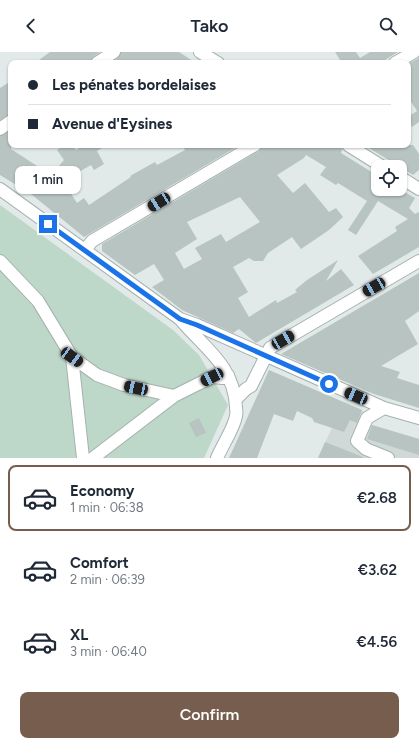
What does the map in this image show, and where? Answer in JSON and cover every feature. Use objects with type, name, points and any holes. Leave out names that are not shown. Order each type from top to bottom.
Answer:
[{"type":"street","points":[[102,60],[114,52]]},
{"type":"street","points":[[200,52],[213,60]]},
{"type":"street","points":[[400,60],[414,52]]},
{"type":"street","points":[[85,250],[92,241],[250,148]]},
{"type":"street","points":[[353,148],[372,160]]},
{"type":"street","points":[[407,182],[419,189]]},
{"type":"street","points":[[0,189],[180,319],[192,334],[211,352],[228,375],[236,399],[237,416],[217,458]]},
{"type":"street","points":[[0,261],[38,301],[72,357],[97,375],[124,385],[174,396]]},
{"type":"street","points":[[236,399],[251,386],[270,348],[419,261]]},
{"type":"street","points":[[180,319],[197,325],[384,408],[419,418]]},
{"type":"street","points":[[72,357],[83,458]]},
{"type":"street","points":[[93,458],[174,396],[212,377],[223,378],[228,375]]},
{"type":"street","points":[[384,408],[367,418],[357,441],[366,449],[388,458]]},
{"type":"shaded area","points":[[344,402],[362,410],[372,425],[419,439],[419,458],[318,458]]},
{"type":"green space","points":[[0,205],[173,330],[199,355],[228,405],[204,458],[0,458]]},
{"type":"building","points":[[50,52],[100,52],[92,60],[39,60]]},
{"type":"building","points":[[121,52],[179,52],[191,60],[115,60]]},
{"type":"building","points":[[335,52],[356,52],[360,58],[370,52],[398,52],[385,60],[340,60]]},
{"type":"building","points":[[419,58],[419,122],[412,127],[411,115],[417,111],[411,102],[411,62]]},
{"type":"building","points":[[8,83],[8,116],[0,120],[0,88]]},
{"type":"building","points":[[8,132],[8,148],[11,148],[51,175],[64,160],[57,150],[60,148],[74,148],[76,150],[79,148],[102,148],[97,151],[104,164],[94,170],[91,165],[63,181],[77,203],[84,198],[89,205],[131,177],[130,176],[155,162],[157,165],[185,150],[184,148],[235,148],[84,237],[31,194],[0,175],[0,136]]},
{"type":"building","points":[[411,145],[413,145],[419,154],[419,170],[413,175],[407,171],[407,160],[388,160],[369,148],[411,148]]},
{"type":"building","points":[[260,148],[342,148],[341,153],[371,172],[371,196],[407,196],[407,194],[415,198],[409,208],[415,214],[419,212],[419,247],[373,274],[358,256],[397,231],[395,227],[408,219],[378,201],[356,235],[348,230],[367,201],[338,183],[336,185],[320,175],[326,167],[306,155],[304,158],[277,175],[293,193],[305,183],[329,212],[336,208],[343,217],[329,230],[301,249],[292,237],[268,253],[263,261],[254,261],[249,258],[233,267],[248,292],[238,298],[249,317],[276,300],[277,303],[297,292],[295,290],[307,280],[338,260],[326,281],[341,269],[354,285],[256,343],[239,329],[233,333],[182,310],[152,287],[164,280],[154,264],[135,275],[102,251],[102,244],[259,151]],"holes":[[[240,197],[260,222],[226,242],[221,234],[195,248],[202,259],[184,269],[175,253],[197,239],[187,222]]]},
{"type":"building","points":[[419,273],[419,311],[405,321],[418,344],[381,366],[400,372],[397,378],[419,385],[419,408],[374,394],[281,354]]},
{"type":"building","points":[[269,370],[362,410],[357,423],[350,420],[344,432],[314,422],[312,418],[297,411],[293,421],[274,414],[257,458],[229,458]]},
{"type":"building","points":[[199,418],[206,433],[196,437],[189,423]]},
{"type":"building","points":[[372,425],[419,439],[419,455],[367,439]]},
{"type":"building","points":[[325,442],[363,457],[363,458],[318,458]]},
{"type":"route","points":[[48,224],[180,319],[197,325],[329,384]]}]
